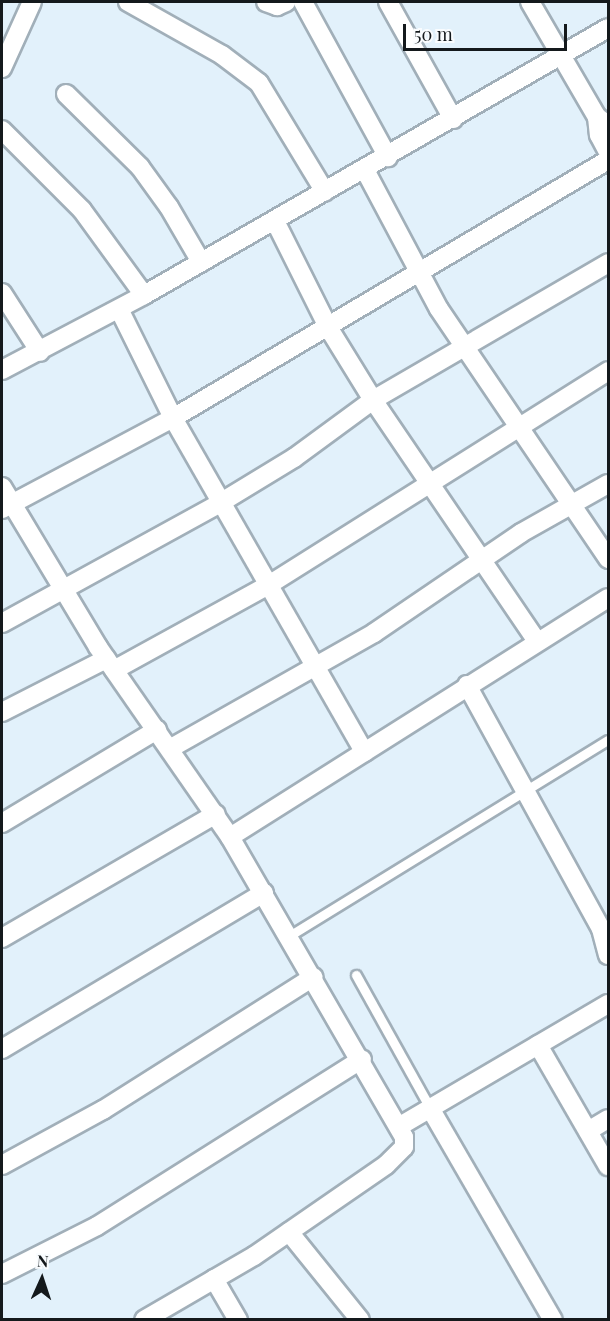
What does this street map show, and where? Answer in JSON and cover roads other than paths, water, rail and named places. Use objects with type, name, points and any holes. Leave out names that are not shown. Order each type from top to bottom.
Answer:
[{"type":"street","points":[[2,68],[32,2]]},
{"type":"street","points":[[128,2],[222,55],[259,82],[326,192]]},
{"type":"street","points":[[266,2],[278,6],[286,2]]},
{"type":"street","points":[[303,2],[388,157]]},
{"type":"street","points":[[388,2],[453,119]]},
{"type":"street","points":[[530,2],[559,55],[603,121],[599,135],[609,152]]},
{"type":"street","points":[[2,370],[40,352],[144,295],[388,157],[559,55],[609,28]]},
{"type":"street","points":[[66,94],[140,167],[169,207],[201,262]]},
{"type":"street","points":[[2,130],[82,210],[144,295]]},
{"type":"street","points":[[144,1320],[289,1232],[398,1156],[404,1146],[400,1126],[216,814],[110,665],[5,500],[173,418],[609,160]]},
{"type":"street","points":[[365,170],[418,274],[464,346],[609,559]]},
{"type":"street","points":[[275,221],[328,327],[374,400],[537,641]]},
{"type":"street","points":[[2,623],[62,587],[220,503],[294,458],[374,400],[609,263]]},
{"type":"street","points":[[2,293],[40,352]]},
{"type":"street","points":[[119,309],[173,418],[220,503],[364,752]]},
{"type":"street","points":[[2,712],[110,665],[267,586],[609,370]]},
{"type":"street","points":[[171,748],[315,668],[481,559],[571,504],[609,484]]},
{"type":"street","points":[[230,837],[467,685],[609,598]]},
{"type":"street","points":[[467,685],[601,929],[609,955]]},
{"type":"street","points":[[2,823],[157,730]]},
{"type":"street","points":[[2,938],[216,814]]},
{"type":"street","points":[[2,1049],[264,894]]},
{"type":"street","points":[[2,1166],[103,1110],[313,977]]},
{"type":"street","points":[[400,1126],[609,1004]]},
{"type":"street","points":[[538,1045],[609,1166]]},
{"type":"street","points":[[2,1274],[97,1226],[362,1059]]},
{"type":"street","points":[[430,1108],[553,1320]]},
{"type":"street","points":[[588,1131],[609,1119]]},
{"type":"street","points":[[289,1232],[360,1320]]},
{"type":"street","points":[[214,1279],[238,1320]]},
{"type":"lane","points":[[289,936],[609,740]]},
{"type":"lane","points":[[356,975],[430,1108]]}]
